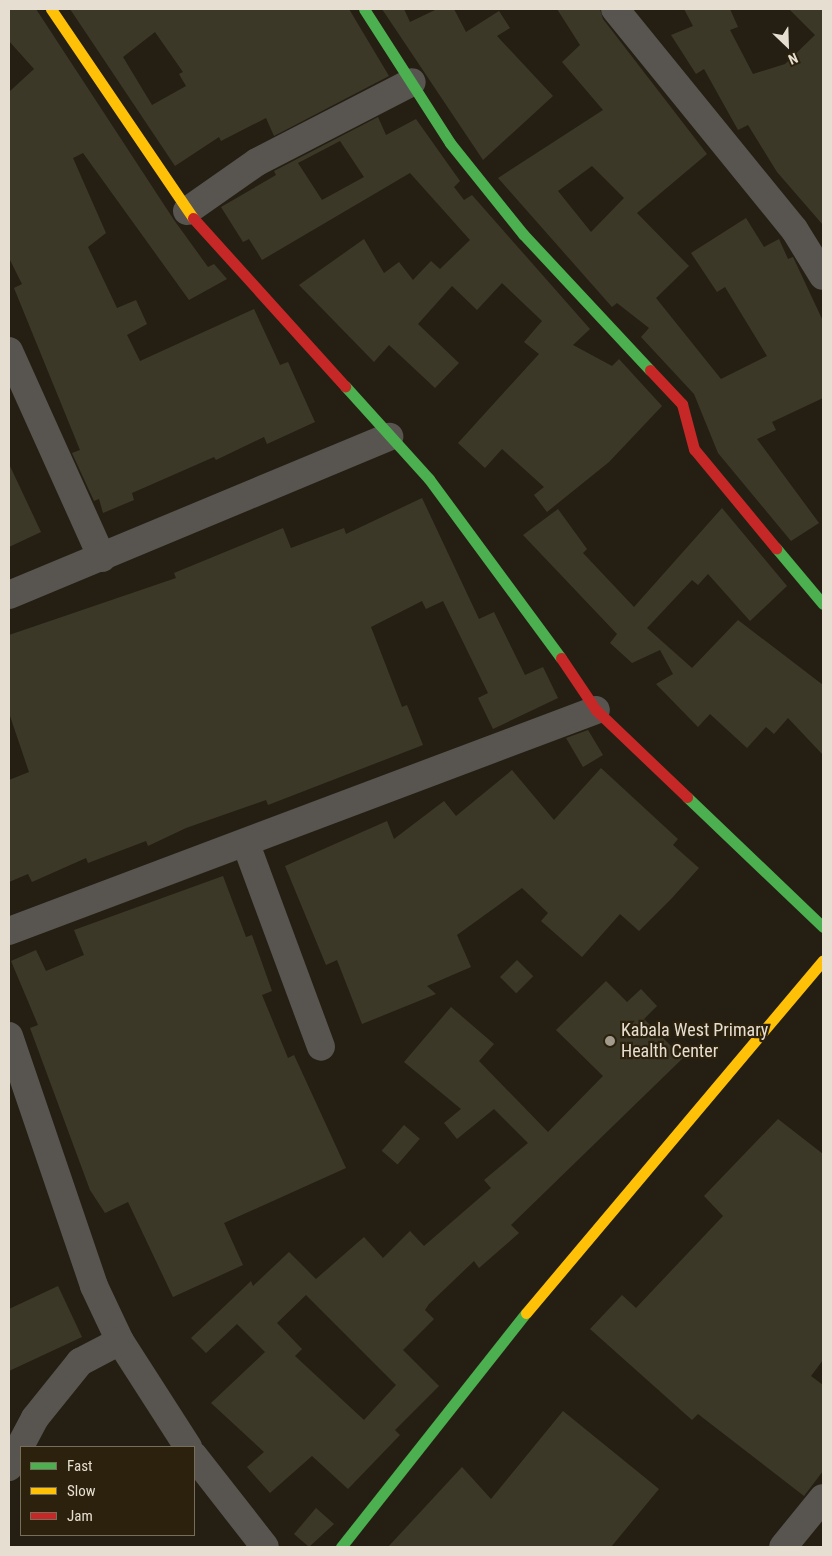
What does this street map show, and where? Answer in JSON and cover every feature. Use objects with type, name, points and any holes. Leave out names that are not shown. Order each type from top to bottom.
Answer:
[{"type":"street","points":[[51,9],[187,211],[428,478],[514,589],[596,710],[823,927]]},
{"type":"street","points":[[364,9],[450,143],[523,234],[682,404],[694,449],[823,604]]},
{"type":"street","points":[[615,9],[794,229],[823,276]]},
{"type":"street","points":[[187,211],[257,162],[412,82]]},
{"type":"street","points":[[9,351],[102,558]]},
{"type":"street","points":[[9,596],[389,437]]},
{"type":"street","points":[[9,931],[246,844],[596,710]]},
{"type":"street","points":[[246,844],[321,1047]]},
{"type":"street","points":[[341,1547],[568,1261],[823,960]]},
{"type":"street","points":[[9,1036],[94,1286],[120,1340],[187,1446]]},
{"type":"street","points":[[21,1446],[36,1418],[80,1362],[120,1340]]},
{"type":"street","points":[[9,1467],[20,1447]]},
{"type":"street","points":[[195,1457],[265,1547]]},
{"type":"street","points":[[782,1547],[823,1498]]},
{"type":"building","points":[[9,9],[36,9],[174,220],[208,267],[214,264],[227,279],[189,300],[83,153],[73,158],[106,233],[88,247],[117,308],[136,300],[147,324],[127,335],[140,361],[254,309],[280,365],[288,362],[315,422],[267,444],[264,437],[216,460],[214,457],[132,493],[134,500],[103,513],[99,499],[94,501],[72,453],[80,450],[14,288],[22,284],[9,258],[9,92],[34,69],[9,41]]},
{"type":"building","points":[[70,9],[349,9],[389,76],[274,136],[266,118],[221,141],[219,137],[175,166]],"holes":[[[155,32],[183,72],[179,74],[186,86],[152,105],[123,57]]]},
{"type":"building","points":[[382,9],[404,9],[410,22],[437,9],[454,9],[466,32],[499,11],[510,28],[497,36],[553,96],[483,160]]},
{"type":"building","points":[[557,9],[600,9],[603,19],[707,154],[637,213],[689,266],[656,298],[721,379],[767,356],[725,287],[717,292],[691,253],[746,218],[764,247],[779,239],[788,259],[793,257],[823,321],[823,398],[772,422],[776,430],[757,439],[819,523],[791,541],[718,453],[694,394],[641,337],[649,328],[617,303],[612,307],[498,178],[603,110],[562,62],[580,45]],"holes":[[[592,166],[624,198],[591,232],[558,191]]]},
{"type":"building","points":[[684,9],[730,9],[738,27],[730,30],[753,74],[785,64],[815,35],[789,9],[823,9],[823,225],[777,172],[748,125],[738,130],[704,69],[696,74],[671,35],[693,26]]},
{"type":"building","points":[[378,117],[386,135],[416,119],[460,181],[454,187],[464,200],[472,195],[590,329],[573,345],[612,366],[619,359],[662,406],[609,462],[547,512],[534,495],[544,487],[502,449],[485,468],[458,443],[539,354],[524,342],[542,321],[502,283],[477,310],[452,286],[418,324],[459,363],[435,388],[389,345],[374,362],[299,285],[364,239],[384,273],[399,262],[413,280],[431,261],[440,269],[470,240],[410,173],[262,260],[249,239],[243,242],[221,207],[276,175],[274,171]],"holes":[[[340,141],[364,177],[322,200],[298,163]]]},
{"type":"building","points":[[9,464],[41,532],[9,547]]},
{"type":"building","points":[[422,498],[479,619],[494,612],[525,675],[543,667],[558,698],[493,729],[478,698],[488,693],[443,601],[426,609],[422,601],[371,627],[402,707],[407,705],[423,745],[268,805],[266,800],[186,828],[148,846],[146,841],[88,863],[86,858],[32,882],[28,874],[9,882],[9,780],[29,772],[9,713],[9,635],[176,578],[174,573],[283,528],[291,548],[344,528],[346,534]]},
{"type":"building","points":[[722,508],[787,586],[750,621],[708,574],[698,585],[692,580],[647,628],[692,668],[738,620],[823,685],[823,755],[788,718],[774,734],[766,727],[747,748],[710,714],[698,727],[656,684],[673,674],[660,650],[632,663],[610,643],[617,634],[523,535],[558,509],[587,549],[583,553],[634,607]]},
{"type":"building","points":[[588,730],[603,755],[583,767],[566,738]]},
{"type":"building","points":[[601,768],[678,839],[673,845],[699,868],[672,898],[639,931],[620,914],[582,957],[541,921],[548,913],[522,888],[457,935],[471,967],[427,986],[436,994],[362,1024],[337,960],[326,965],[285,866],[387,821],[394,839],[444,801],[456,816],[512,770],[554,820]]},
{"type":"building","points":[[223,876],[246,937],[252,935],[272,991],[262,995],[288,1058],[294,1055],[346,1168],[224,1223],[243,1265],[173,1297],[128,1202],[105,1213],[90,1190],[30,1028],[38,1025],[11,961],[36,950],[46,971],[84,955],[74,930]]},
{"type":"building","points":[[517,960],[533,976],[516,993],[500,977]]},
{"type":"building","points":[[606,981],[627,1002],[641,989],[657,1006],[644,1019],[683,1058],[511,1225],[519,1233],[479,1268],[474,1261],[429,1304],[425,1310],[434,1319],[403,1350],[439,1386],[395,1430],[400,1435],[348,1489],[312,1456],[270,1493],[247,1467],[264,1452],[211,1403],[265,1352],[237,1324],[206,1353],[191,1338],[251,1281],[253,1286],[289,1252],[316,1279],[364,1237],[383,1258],[410,1231],[424,1246],[491,1188],[484,1180],[528,1143],[494,1109],[457,1139],[444,1123],[461,1109],[404,1062],[451,1007],[494,1044],[479,1061],[548,1132],[603,1076],[556,1030]],"holes":[[[306,1295],[396,1385],[364,1420],[295,1356],[302,1349],[277,1323]]]},
{"type":"building","points":[[778,1119],[823,1154],[823,1360],[811,1376],[823,1385],[823,1471],[804,1496],[698,1414],[692,1420],[590,1329],[622,1295],[636,1308],[723,1216],[704,1196]]},
{"type":"building","points":[[404,1125],[420,1139],[398,1164],[382,1151]]},
{"type":"building","points":[[58,1286],[82,1337],[9,1371],[9,1309]]},
{"type":"building","points":[[563,1411],[659,1489],[611,1547],[388,1547],[462,1467],[491,1499]]},
{"type":"building","points":[[316,1508],[334,1524],[309,1547],[294,1534]]},
{"type":"traffic: fast","points":[[364,9],[450,143],[523,234],[650,370]]},
{"type":"traffic: fast","points":[[345,386],[429,479],[561,658]]},
{"type":"traffic: fast","points":[[776,548],[823,604]]},
{"type":"traffic: fast","points":[[687,797],[823,927]]},
{"type":"traffic: fast","points":[[341,1547],[526,1313]]},
{"type":"traffic: slow","points":[[51,9],[193,218]]},
{"type":"traffic: slow","points":[[526,1313],[823,960]]},
{"type":"traffic: jam","points":[[193,218],[345,386]]},
{"type":"traffic: jam","points":[[650,370],[682,404],[694,449],[776,548]]},
{"type":"traffic: jam","points":[[561,658],[596,710],[687,797]]},
{"type":"place","name":"Kabala West Primary Health Center","points":[[610,1041]]}]
